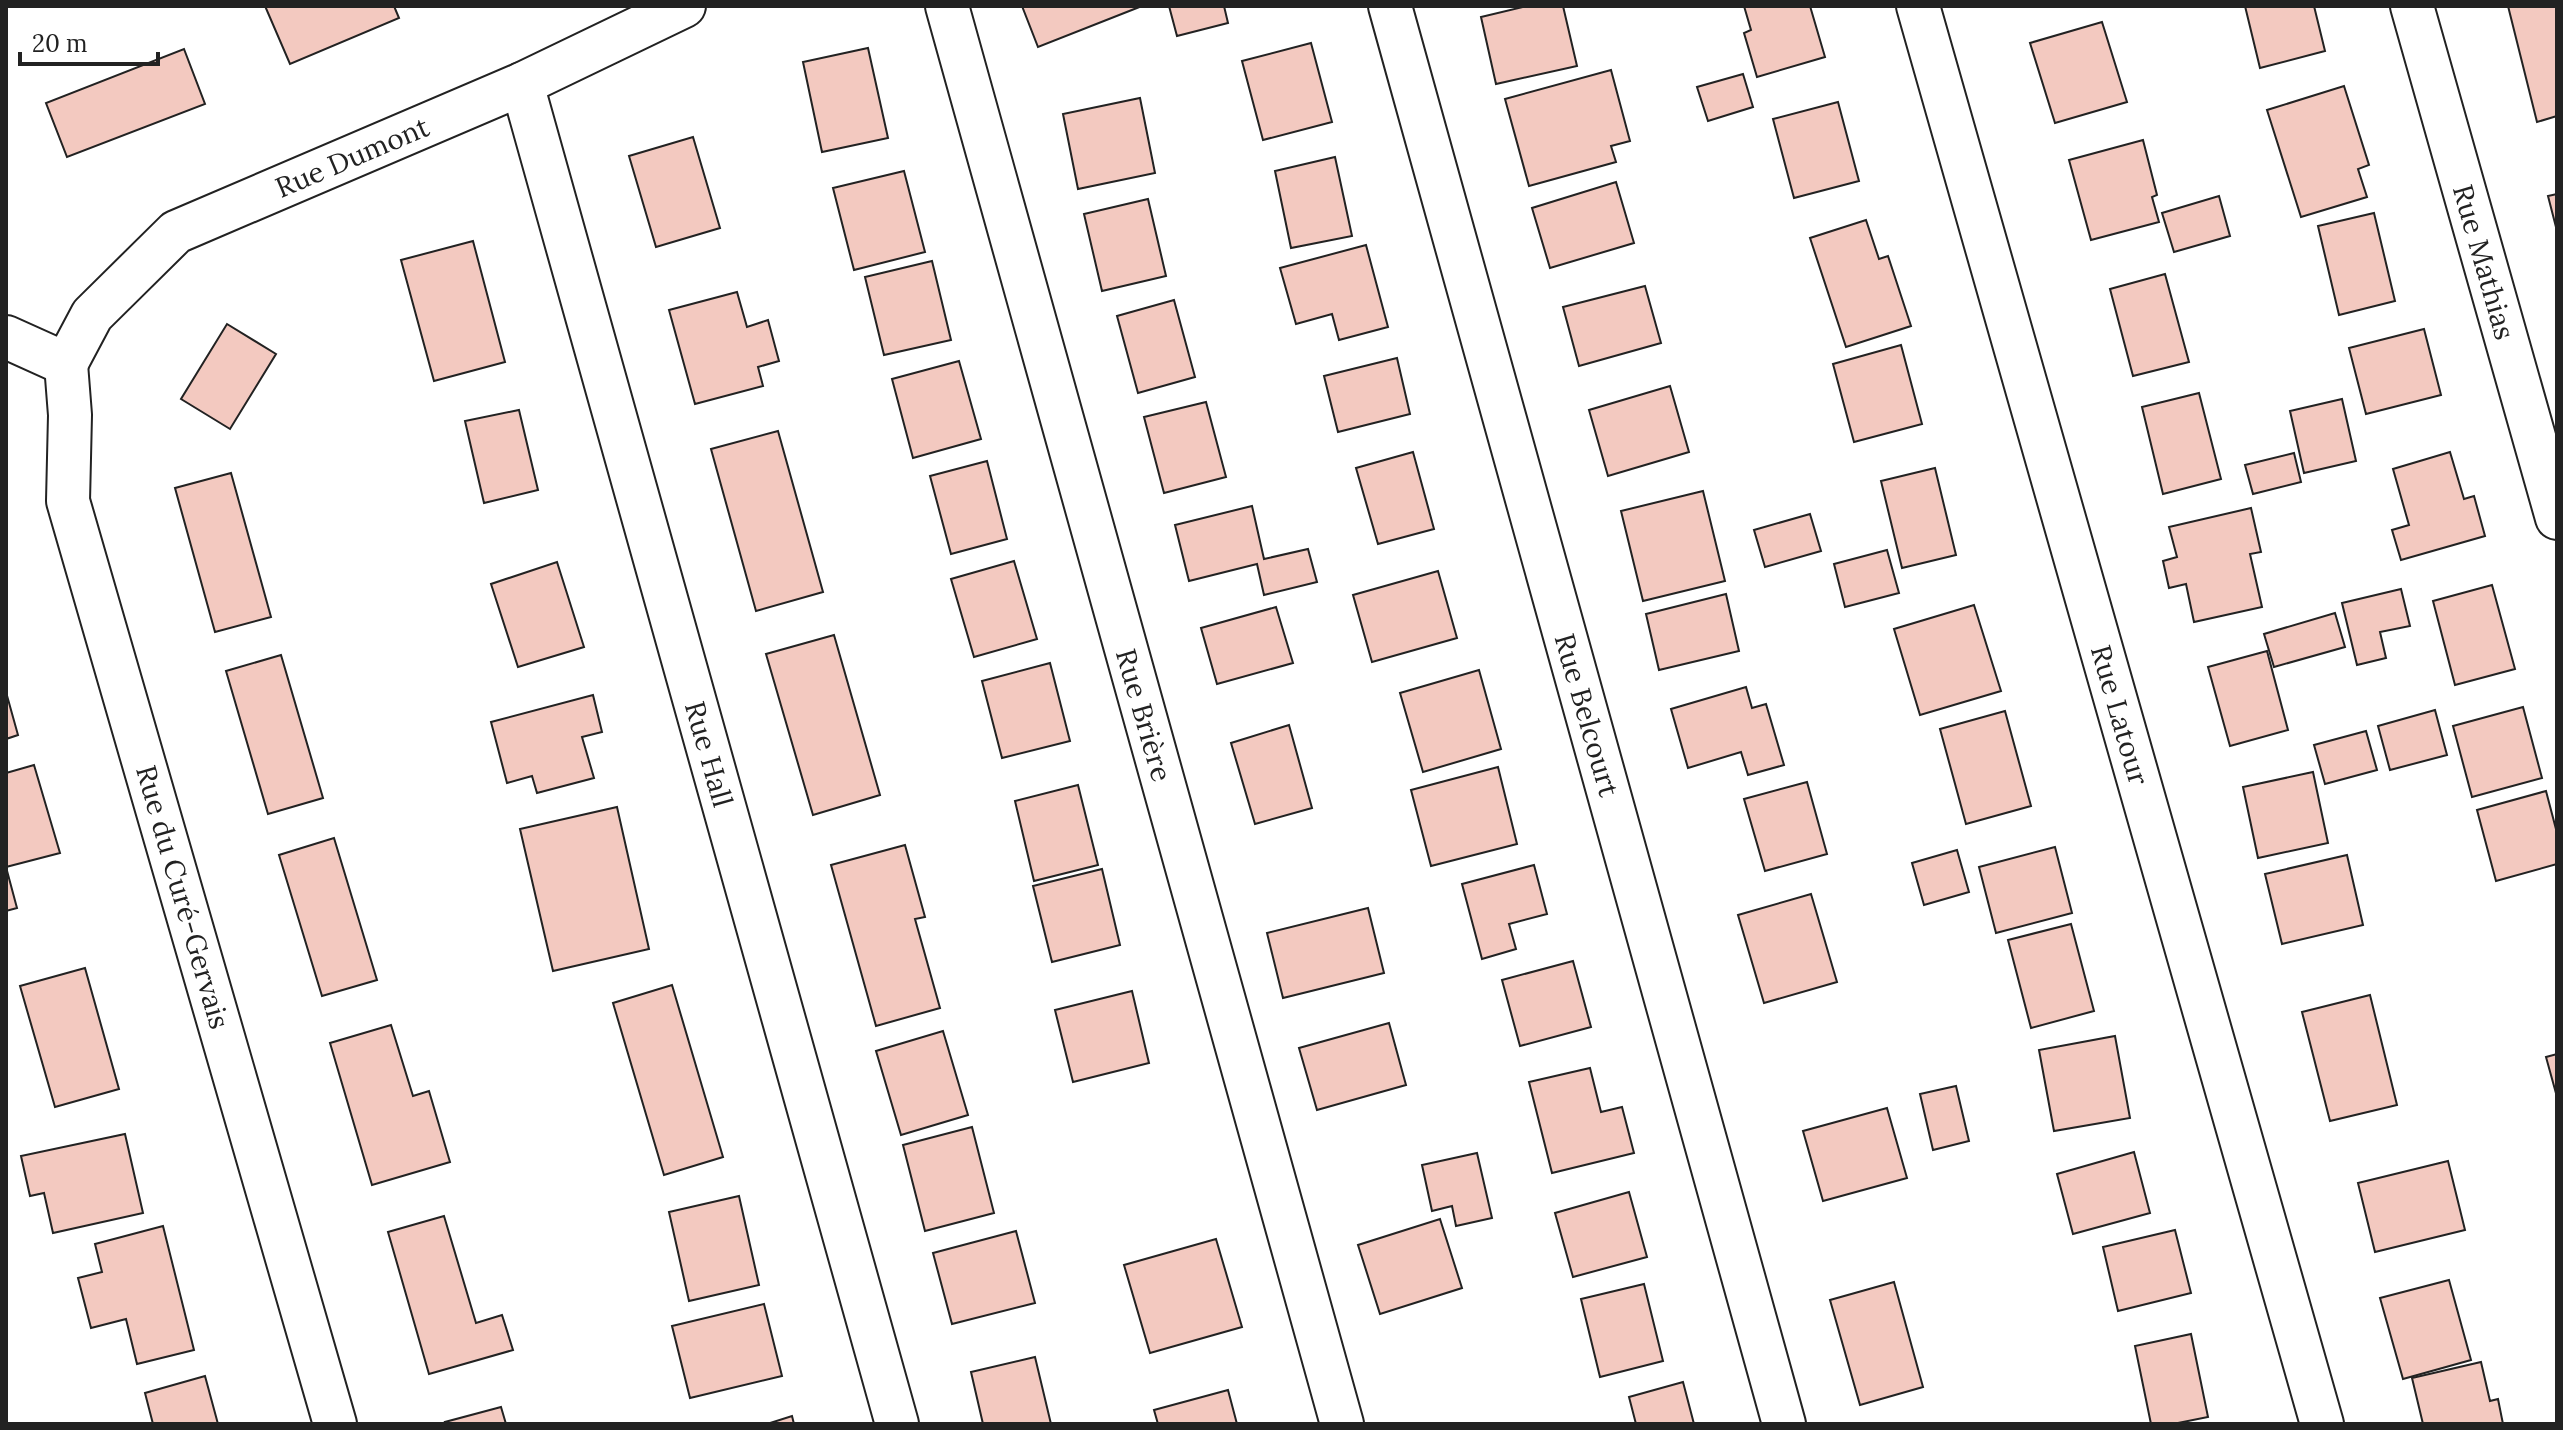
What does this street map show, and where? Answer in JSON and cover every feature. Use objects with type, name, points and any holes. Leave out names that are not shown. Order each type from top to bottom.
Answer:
[{"type":"street","name":"Rue Dumont","points":[[66,364],[92,315],[176,232],[522,84],[684,6]]},
{"type":"street","name":"Rue Brière","points":[[947,6],[1342,1424]]},
{"type":"street","name":"Rue Belcourt","points":[[1390,6],[1784,1424]]},
{"type":"street","name":"Rue Latour","points":[[1918,6],[2322,1424]]},
{"type":"street","name":"Rue Mathias","points":[[2412,6],[2557,518]]},
{"type":"street","name":"Rue Hall","points":[[522,84],[897,1424]]},
{"type":"street","points":[[6,337],[66,364]]},
{"type":"street","name":"Rue du Curé-Gervais","points":[[66,364],[70,415],[68,501],[335,1424]]},
{"type":"building","points":[[265,6],[394,6],[399,18],[290,64]]},
{"type":"building","points":[[1022,6],[1142,6],[1038,47]]},
{"type":"building","points":[[1169,6],[1224,6],[1228,23],[1177,36]]},
{"type":"building","points":[[1527,6],[1563,6],[1577,66],[1496,84],[1481,17]]},
{"type":"building","points":[[1744,6],[1810,6],[1825,57],[1757,77],[1744,33],[1751,30]]},
{"type":"building","points":[[2245,6],[2314,6],[2325,51],[2260,68]]},
{"type":"building","points":[[2508,6],[2557,6],[2557,116],[2537,122]]},
{"type":"building","points":[[2102,22],[2127,102],[2055,123],[2030,43]]},
{"type":"building","points":[[1311,43],[1332,122],[1263,140],[1242,61]]},
{"type":"building","points":[[868,48],[888,138],[822,152],[803,62]]},
{"type":"building","points":[[184,49],[205,104],[67,157],[46,103]]},
{"type":"building","points":[[1611,70],[1630,141],[1611,146],[1616,162],[1529,186],[1505,99]]},
{"type":"building","points":[[1743,74],[1753,107],[1708,121],[1697,87]]},
{"type":"building","points":[[2344,86],[2369,165],[2358,169],[2367,197],[2301,217],[2267,110]]},
{"type":"building","points":[[1140,98],[1155,173],[1078,189],[1063,114]]},
{"type":"building","points":[[1838,102],[1859,181],[1794,198],[1773,119]]},
{"type":"building","points":[[693,137],[720,228],[656,247],[629,156]]},
{"type":"building","points":[[2143,140],[2157,195],[2152,197],[2159,222],[2091,240],[2069,160]]},
{"type":"building","points":[[1335,157],[1352,236],[1291,248],[1275,171]]},
{"type":"building","points":[[904,171],[925,252],[854,270],[833,188]]},
{"type":"building","points":[[1616,182],[1634,243],[1550,268],[1532,208]]},
{"type":"building","points":[[2557,194],[2557,231],[2548,196]]},
{"type":"building","points":[[2219,196],[2230,236],[2174,252],[2162,213]]},
{"type":"building","points":[[1148,199],[1166,276],[1102,291],[1084,214]]},
{"type":"building","points":[[2374,213],[2395,301],[2339,315],[2318,226]]},
{"type":"building","points":[[1866,220],[1879,259],[1888,256],[1911,326],[1846,347],[1810,238]]},
{"type":"building","points":[[473,241],[505,362],[434,381],[401,260]]},
{"type":"building","points":[[1366,245],[1388,327],[1339,340],[1332,314],[1296,324],[1280,268]]},
{"type":"building","points":[[932,261],[951,340],[884,355],[865,277]]},
{"type":"building","points":[[2165,274],[2189,362],[2133,376],[2110,289]]},
{"type":"building","points":[[1645,286],[1661,343],[1579,366],[1563,307]]},
{"type":"building","points":[[737,292],[747,327],[768,320],[779,361],[758,367],[763,386],[695,404],[669,310]]},
{"type":"building","points":[[1174,300],[1195,377],[1138,393],[1117,316]]},
{"type":"building","points":[[227,324],[276,354],[230,429],[181,399]]},
{"type":"building","points":[[2424,329],[2441,395],[2366,414],[2349,348]]},
{"type":"building","points":[[1901,345],[1922,424],[1854,442],[1833,364]]},
{"type":"building","points":[[1397,358],[1410,414],[1338,432],[1324,376]]},
{"type":"building","points":[[959,361],[981,439],[913,458],[892,379]]},
{"type":"building","points":[[1670,386],[1689,452],[1608,476],[1589,410]]},
{"type":"building","points":[[2199,393],[2221,479],[2163,494],[2142,407]]},
{"type":"building","points":[[2342,399],[2356,461],[2304,473],[2290,411]]},
{"type":"building","points":[[1206,402],[1226,477],[1164,493],[1144,417]]},
{"type":"building","points":[[519,410],[538,490],[484,503],[465,421]]},
{"type":"building","points":[[778,431],[823,592],[756,611],[711,449]]},
{"type":"building","points":[[1413,452],[1434,529],[1378,544],[1356,468]]},
{"type":"building","points":[[2450,452],[2464,499],[2474,496],[2485,536],[2401,560],[2392,530],[2409,525],[2393,469]]},
{"type":"building","points":[[2294,453],[2301,482],[2253,494],[2245,465]]},
{"type":"building","points":[[987,461],[1007,539],[951,554],[930,476]]},
{"type":"building","points":[[1935,468],[1956,555],[1902,568],[1881,481]]},
{"type":"building","points":[[231,473],[271,617],[215,632],[175,488]]},
{"type":"building","points":[[1703,491],[1725,581],[1643,601],[1621,511]]},
{"type":"building","points":[[1252,506],[1264,559],[1308,549],[1317,582],[1264,595],[1257,564],[1189,581],[1175,525]]},
{"type":"building","points":[[2251,508],[2261,552],[2250,554],[2262,607],[2194,622],[2186,584],[2169,588],[2163,561],[2177,557],[2169,527]]},
{"type":"building","points":[[1810,514],[1821,551],[1765,567],[1754,530]]},
{"type":"building","points":[[1887,550],[1899,593],[1845,607],[1834,564]]},
{"type":"building","points":[[1014,561],[1037,639],[974,657],[951,579]]},
{"type":"building","points":[[557,562],[584,647],[518,667],[491,584]]},
{"type":"building","points":[[1438,571],[1457,638],[1372,662],[1353,595]]},
{"type":"building","points":[[2492,585],[2515,669],[2455,685],[2433,601]]},
{"type":"building","points":[[2401,589],[2410,626],[2380,632],[2386,658],[2357,665],[2342,603]]},
{"type":"building","points":[[1726,594],[1739,651],[1659,670],[1646,614]]},
{"type":"building","points":[[1974,605],[2001,691],[1920,715],[1894,629]]},
{"type":"building","points":[[1276,607],[1293,663],[1217,684],[1201,628]]},
{"type":"building","points":[[2335,613],[2345,647],[2274,667],[2264,634]]},
{"type":"building","points":[[834,635],[880,795],[813,815],[766,654]]},
{"type":"building","points":[[2267,651],[2288,730],[2230,746],[2208,667]]},
{"type":"building","points":[[281,655],[323,798],[268,814],[226,671]]},
{"type":"building","points":[[1050,663],[1070,741],[1002,758],[982,681]]},
{"type":"building","points":[[1479,670],[1501,749],[1423,772],[1400,693]]},
{"type":"building","points":[[1746,687],[1752,708],[1766,704],[1784,765],[1748,775],[1741,752],[1688,768],[1671,709]]},
{"type":"building","points":[[6,692],[18,735],[6,739]]},
{"type":"building","points":[[593,695],[602,732],[582,737],[594,778],[537,793],[532,776],[507,783],[491,722]]},
{"type":"building","points":[[2523,707],[2542,778],[2472,797],[2453,726]]},
{"type":"building","points":[[2435,710],[2447,755],[2390,770],[2378,726]]},
{"type":"building","points":[[2005,711],[2031,806],[1966,824],[1940,729]]},
{"type":"building","points":[[1289,725],[1312,808],[1255,824],[1231,743]]},
{"type":"building","points":[[2366,731],[2377,770],[2325,784],[2314,745]]},
{"type":"building","points":[[34,765],[60,853],[6,867],[6,773]]},
{"type":"building","points":[[1498,767],[1517,844],[1431,866],[1411,790]]},
{"type":"building","points":[[2313,772],[2328,843],[2258,858],[2243,787]]},
{"type":"building","points":[[1807,782],[1827,854],[1765,871],[1744,799]]},
{"type":"building","points":[[1078,785],[1098,865],[1034,881],[1015,801]]},
{"type":"building","points":[[2546,791],[2557,833],[2557,864],[2496,881],[2477,810]]},
{"type":"building","points":[[617,807],[649,949],[553,971],[520,829]]},
{"type":"building","points":[[334,838],[377,980],[322,996],[279,855]]},
{"type":"building","points":[[905,845],[925,917],[915,919],[940,1008],[876,1026],[831,865]]},
{"type":"building","points":[[2055,847],[2072,913],[1996,933],[1979,867]]},
{"type":"building","points":[[1957,850],[1969,892],[1924,905],[1912,863]]},
{"type":"building","points":[[2347,855],[2363,925],[2282,944],[2265,874]]},
{"type":"building","points":[[1534,865],[1547,914],[1509,924],[1516,949],[1482,959],[1462,884]]},
{"type":"building","points":[[6,867],[17,908],[6,911]]},
{"type":"building","points":[[1102,869],[1120,945],[1052,962],[1033,886]]},
{"type":"building","points":[[1811,894],[1837,982],[1764,1003],[1738,915]]},
{"type":"building","points":[[1368,908],[1384,973],[1283,998],[1267,933]]},
{"type":"building","points":[[2071,924],[2094,1011],[2031,1028],[2008,940]]},
{"type":"building","points":[[1573,961],[1591,1027],[1520,1046],[1502,980]]},
{"type":"building","points":[[85,968],[119,1089],[55,1107],[20,986]]},
{"type":"building","points":[[672,985],[723,1157],[664,1175],[613,1003]]},
{"type":"building","points":[[1132,991],[1149,1063],[1073,1082],[1055,1010]]},
{"type":"building","points":[[2370,995],[2397,1105],[2330,1121],[2302,1012]]},
{"type":"building","points":[[1389,1023],[1406,1085],[1317,1110],[1299,1048]]},
{"type":"building","points":[[391,1025],[413,1096],[429,1091],[450,1162],[372,1185],[330,1043]]},
{"type":"building","points":[[943,1031],[968,1115],[901,1135],[876,1051]]},
{"type":"building","points":[[2115,1036],[2130,1118],[2054,1131],[2039,1050]]},
{"type":"building","points":[[2557,1054],[2557,1097],[2546,1057]]},
{"type":"building","points":[[1590,1068],[1601,1112],[1622,1107],[1634,1153],[1552,1173],[1529,1082]]},
{"type":"building","points":[[1956,1086],[1969,1141],[1933,1150],[1920,1094]]},
{"type":"building","points":[[1887,1108],[1907,1178],[1823,1201],[1803,1131]]},
{"type":"building","points":[[972,1127],[994,1213],[925,1231],[903,1145]]},
{"type":"building","points":[[125,1134],[143,1213],[53,1233],[44,1193],[30,1196],[21,1156]]},
{"type":"building","points":[[2134,1152],[2150,1213],[2073,1234],[2057,1174]]},
{"type":"building","points":[[1477,1153],[1492,1218],[1456,1226],[1452,1206],[1432,1211],[1422,1165]]},
{"type":"building","points":[[2448,1161],[2465,1230],[2375,1252],[2358,1183]]},
{"type":"building","points":[[1629,1192],[1647,1257],[1573,1277],[1555,1213]]},
{"type":"building","points":[[739,1196],[759,1285],[689,1301],[669,1212]]},
{"type":"building","points":[[444,1216],[476,1323],[502,1315],[513,1350],[429,1374],[388,1232]]},
{"type":"building","points":[[1440,1219],[1462,1288],[1380,1314],[1358,1245]]},
{"type":"building","points":[[163,1226],[194,1350],[137,1364],[126,1319],[91,1328],[78,1278],[102,1272],[95,1244]]},
{"type":"building","points":[[2175,1230],[2191,1293],[2118,1311],[2103,1247]]},
{"type":"building","points":[[1016,1231],[1035,1303],[952,1324],[933,1253]]},
{"type":"building","points":[[1216,1239],[1242,1327],[1150,1353],[1124,1265]]},
{"type":"building","points":[[2449,1280],[2471,1360],[2403,1379],[2380,1298]]},
{"type":"building","points":[[1894,1282],[1923,1387],[1860,1405],[1830,1300]]},
{"type":"building","points":[[1644,1284],[1663,1361],[1600,1377],[1581,1299]]},
{"type":"building","points":[[764,1304],[782,1376],[690,1398],[672,1326]]},
{"type":"building","points":[[2191,1334],[2208,1417],[2173,1424],[2151,1424],[2135,1346]]},
{"type":"building","points":[[1035,1357],[1051,1424],[983,1424],[971,1372]]},
{"type":"building","points":[[2481,1362],[2490,1401],[2498,1399],[2503,1424],[2423,1424],[2412,1378]]},
{"type":"building","points":[[205,1376],[218,1424],[153,1424],[145,1393]]},
{"type":"building","points":[[1683,1382],[1694,1424],[1636,1424],[1629,1397]]},
{"type":"building","points":[[1228,1390],[1237,1424],[1158,1424],[1154,1410]]},
{"type":"building","points":[[501,1407],[506,1424],[445,1422]]},
{"type":"building","points":[[792,1416],[794,1424],[767,1424]]}]
